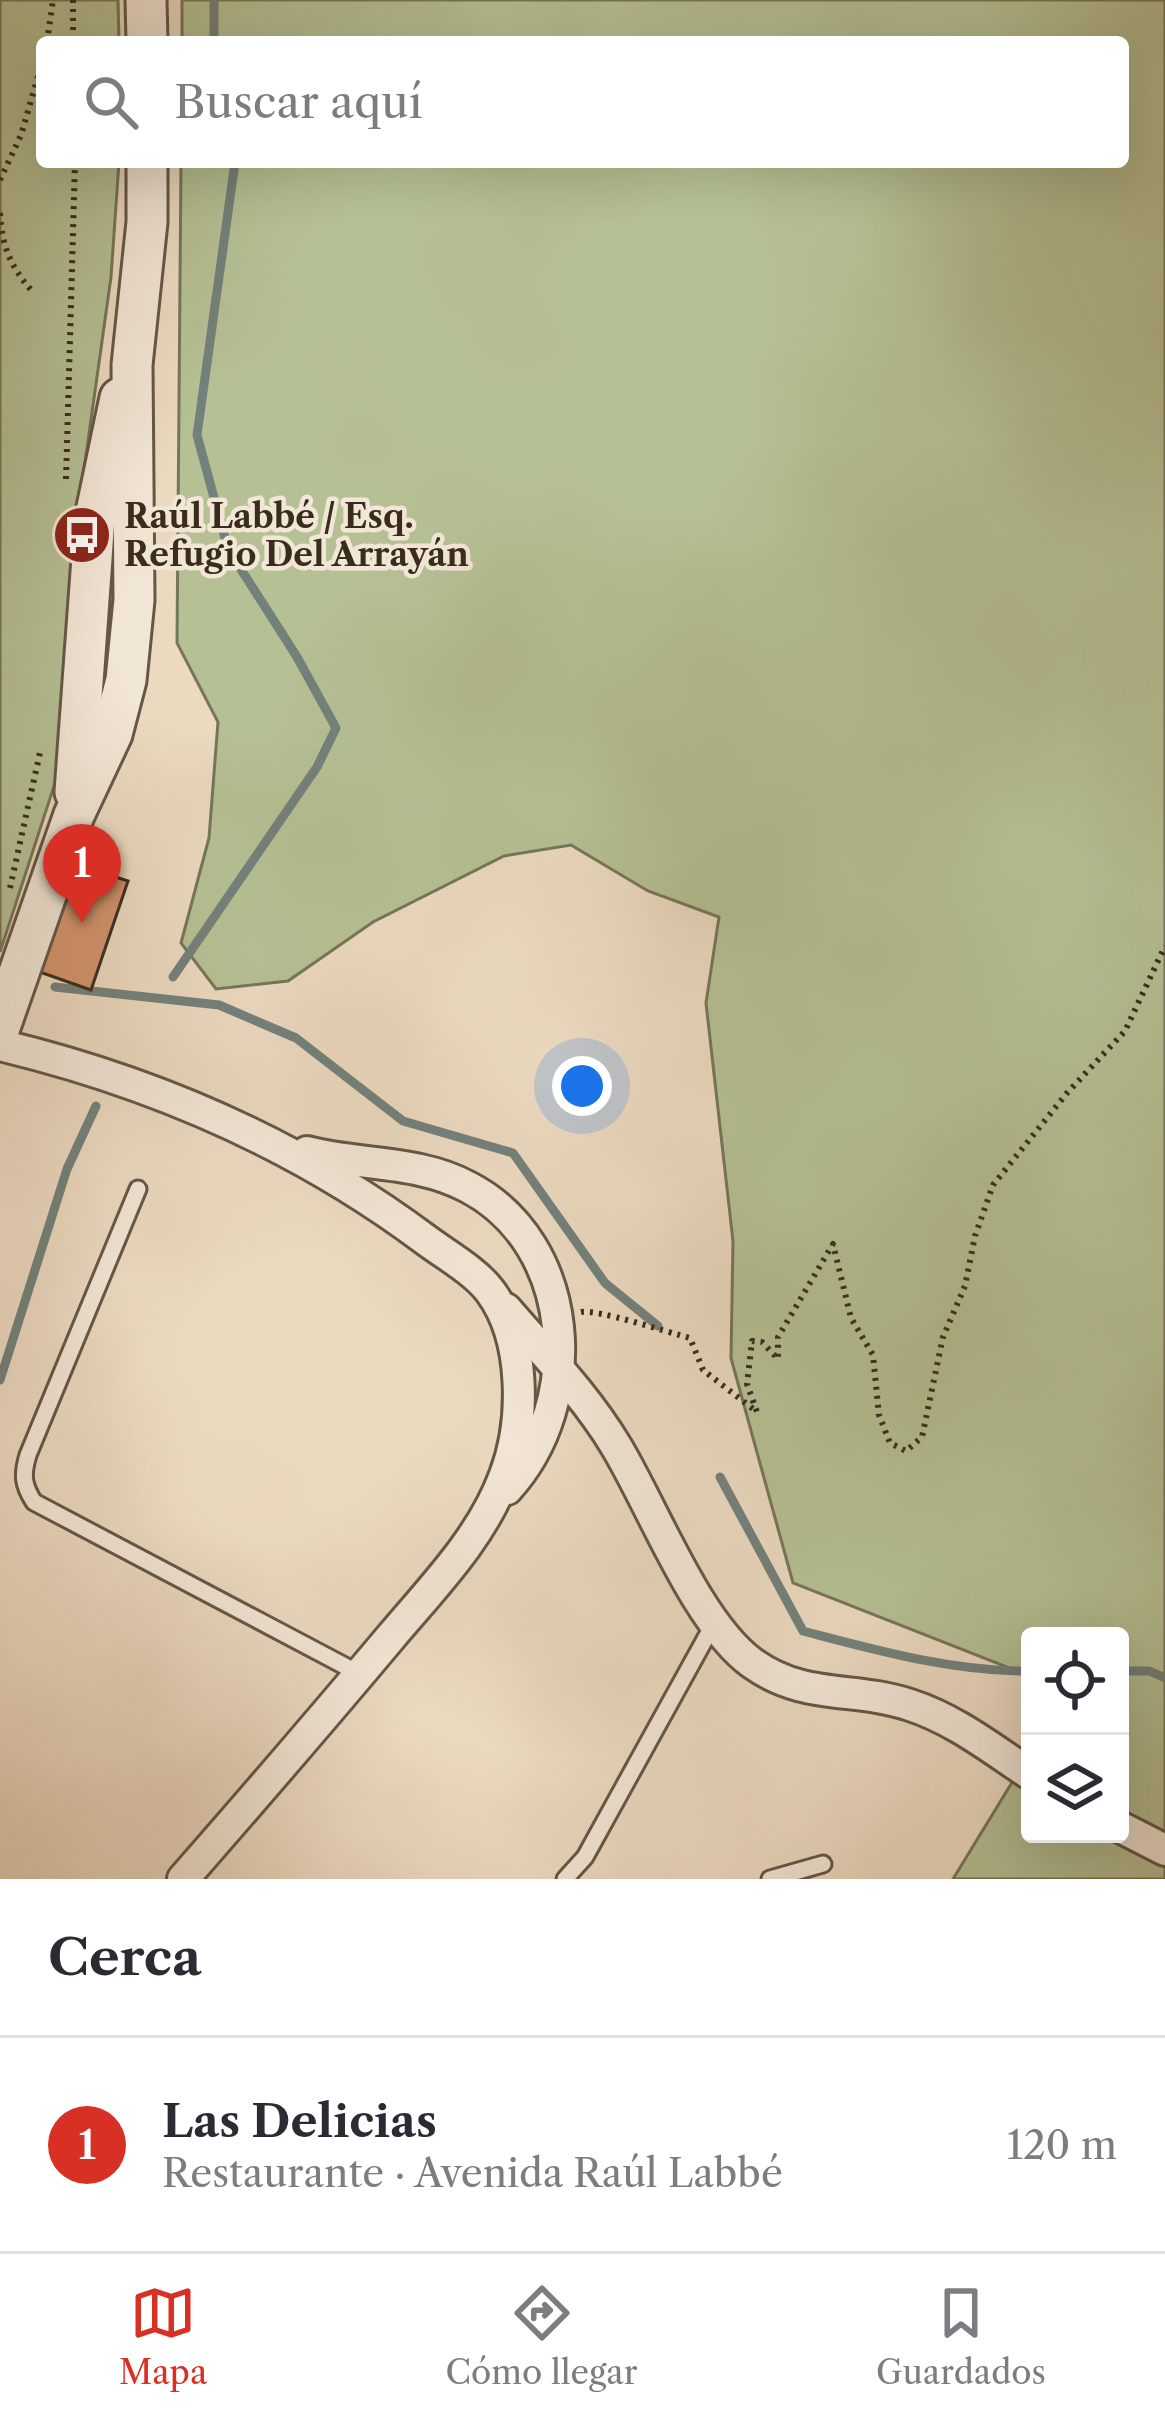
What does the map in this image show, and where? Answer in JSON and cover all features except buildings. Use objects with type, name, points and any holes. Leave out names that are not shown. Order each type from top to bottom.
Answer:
[{"type":"street","points":[[146,0],[147,36]]},
{"type":"street","points":[[0,1028],[74,815],[112,734],[126,680],[132,632],[132,365],[147,222],[147,168]]},
{"type":"street","points":[[74,815],[95,517],[112,422],[132,365]]},
{"type":"street","points":[[87,620],[106,644],[125,640],[132,632]]},
{"type":"street","points":[[0,1045],[135,1084],[278,1145],[335,1160],[445,1176],[470,1187],[512,1218],[527,1238],[550,1288],[559,1370],[549,1422],[538,1446],[511,1486],[493,1502]]},
{"type":"street","points":[[278,1145],[388,1213],[489,1290],[614,1443],[714,1623],[746,1658],[812,1691],[908,1704],[957,1726],[1021,1768]]},
{"type":"street","points":[[183,1879],[453,1562],[493,1502],[513,1448],[518,1389],[509,1336],[489,1290]]},
{"type":"street","points":[[1129,1832],[1165,1850]]},
{"type":"lane","points":[[137,1189],[28,1455],[25,1488],[34,1502],[360,1674]]},
{"type":"lane","points":[[565,1879],[585,1857],[714,1623]]},
{"type":"lane","points":[[770,1879],[824,1864]]},
{"type":"path","points":[[48,36],[53,0]]},
{"type":"path","points":[[73,0],[74,36]]},
{"type":"path","points":[[0,180],[36,83]]},
{"type":"path","points":[[66,481],[75,168]]},
{"type":"path","points":[[0,213],[11,267],[32,291]]},
{"type":"path","points":[[5,909],[41,747]]},
{"type":"path","points":[[556,1315],[592,1310],[690,1338],[703,1370],[757,1412],[747,1384],[752,1341],[762,1342],[778,1359],[778,1337],[833,1244],[851,1318],[873,1355],[879,1414],[890,1443],[906,1451],[922,1437],[944,1337],[965,1286],[975,1236],[993,1185],[1067,1093],[1125,1031],[1165,946]]},
{"type":"green space","points":[[0,0],[118,0],[119,36],[36,36],[36,168],[119,168],[111,277],[81,491],[68,743],[0,952]]},
{"type":"green space","points":[[182,0],[1165,0],[1165,1879],[953,1879],[1021,1768],[1021,1843],[1129,1843],[1129,1627],[1021,1627],[1021,1672],[793,1583],[731,1358],[733,1241],[706,1003],[719,917],[648,891],[571,845],[504,856],[373,922],[288,981],[216,989],[181,943],[209,838],[218,722],[177,643],[181,168],[1129,168],[1129,36],[182,36]]},
{"type":"waterway","points":[[214,0],[214,36]]},
{"type":"waterway","points":[[173,977],[317,767],[336,728],[228,549],[197,435],[234,168]]},
{"type":"waterway","points":[[55,987],[219,1005],[296,1038],[403,1121],[513,1153],[605,1283],[658,1326]]},
{"type":"waterway","points":[[0,1380],[67,1169],[96,1106]]},
{"type":"waterway","points":[[720,1477],[803,1631],[944,1664],[1021,1671]]},
{"type":"waterway","points":[[1129,1671],[1149,1671],[1165,1678]]},
{"type":"place","name":"Raúl Labbé / Esq. Refugio Del Arrayán","points":[[82,535]]},
{"type":"place","name":"Las Delicias","points":[[82,923]]}]
